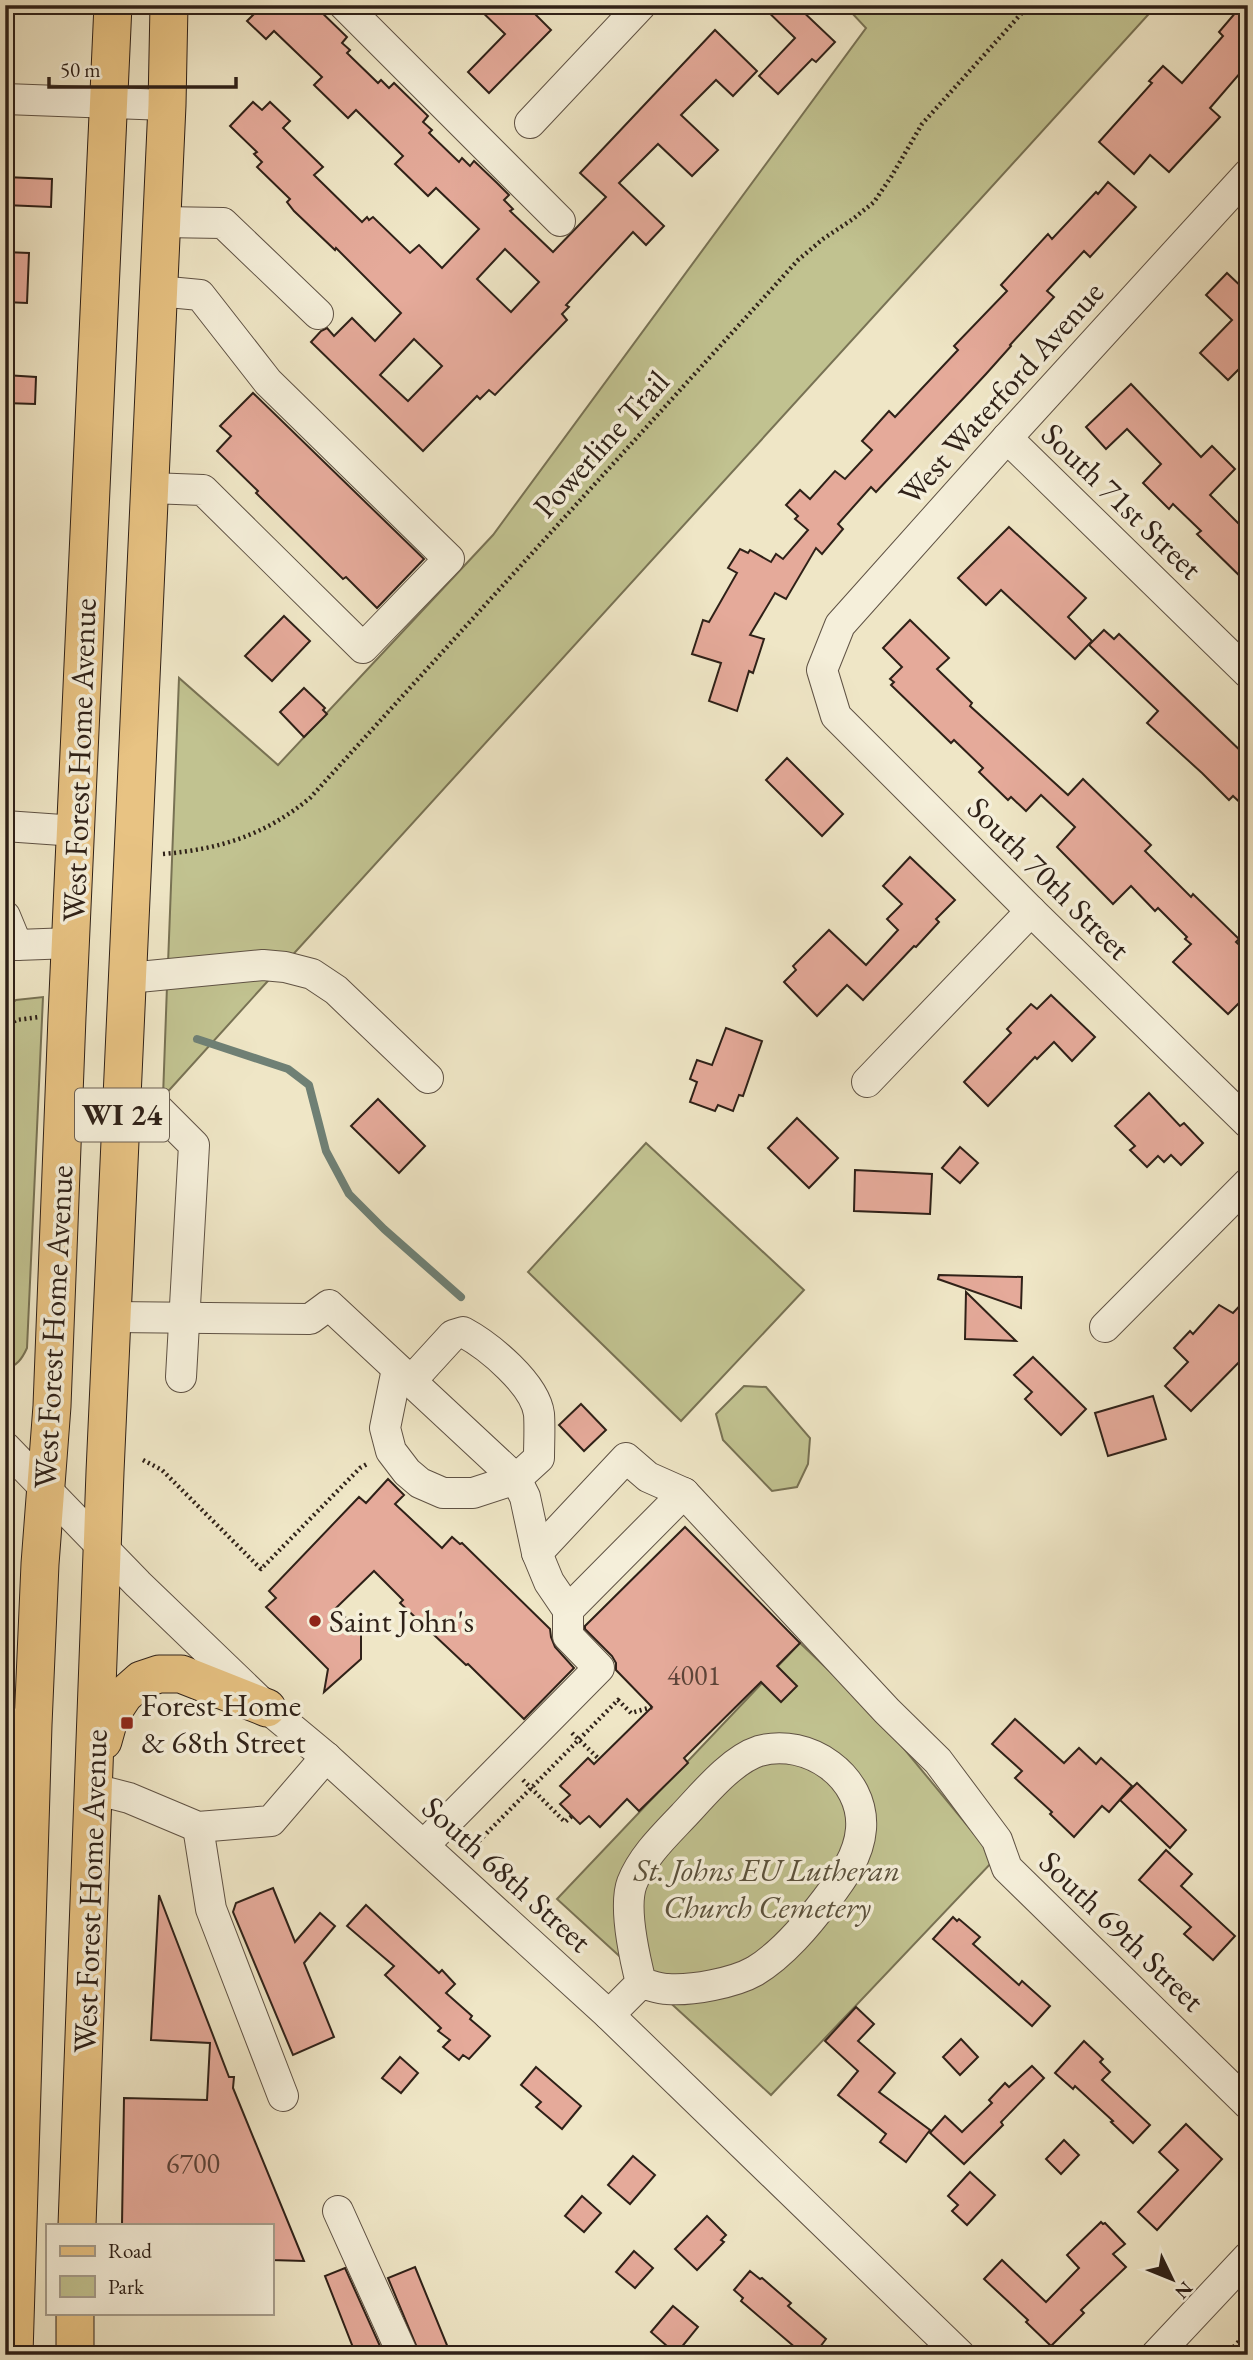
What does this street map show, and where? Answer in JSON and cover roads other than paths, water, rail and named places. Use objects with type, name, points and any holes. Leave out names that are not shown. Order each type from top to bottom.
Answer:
[{"type":"main road","name":"West Forest Home Avenue","points":[[14,2355],[13,2079],[19,1724],[52,1406],[113,5]]},
{"type":"main road","name":"West Forest Home Avenue","points":[[77,2224],[102,1548],[159,291],[169,5]]},
{"type":"main road","points":[[95,1781],[110,1716],[124,1695],[141,1680],[159,1674],[181,1674],[267,1708]]},
{"type":"main road","points":[[75,2314],[75,2355]]},
{"type":"street","points":[[344,5],[560,221]]},
{"type":"street","points":[[530,123],[627,10]]},
{"type":"street","points":[[5,99],[167,105]]},
{"type":"street","name":"West Waterford Avenue","points":[[822,670],[840,625],[1007,438],[1241,194]]},
{"type":"street","points":[[161,222],[223,223],[318,314]]},
{"type":"street","points":[[150,488],[203,490],[363,648],[449,559],[268,383],[200,295],[159,291]]},
{"type":"street","name":"South 71st Street","points":[[1007,438],[1248,673]]},
{"type":"street","name":"South 70th Street","points":[[822,670],[836,716],[1248,1123]]},
{"type":"street","points":[[5,826],[76,831]]},
{"type":"street","points":[[867,1083],[1031,911]]},
{"type":"street","points":[[5,916],[11,955],[71,943]]},
{"type":"street","points":[[128,978],[262,965],[285,967],[312,974],[336,990],[428,1078]]},
{"type":"street","points":[[123,1107],[158,1110],[194,1145],[181,1377]]},
{"type":"street","points":[[1105,1327],[1248,1183]]},
{"type":"street","points":[[114,1317],[310,1319],[329,1305],[516,1479],[525,1497],[537,1553],[549,1582],[568,1610],[568,1636],[599,1668],[424,1845]]},
{"type":"street","points":[[463,1332],[482,1342],[530,1390],[539,1412],[540,1458],[516,1479],[473,1493],[443,1493],[420,1483],[407,1472],[391,1451],[385,1428],[404,1375],[453,1335],[463,1332]]},
{"type":"street","name":"South 68th Street","points":[[5,1447],[102,1548],[267,1708],[326,1757],[609,2015],[960,2355]]},
{"type":"street","points":[[537,1553],[626,1458],[648,1477],[684,1493],[568,1610]]},
{"type":"street","name":"South 69th Street","points":[[684,1493],[887,1711],[938,1761],[997,1840],[1007,1868],[1248,2104]]},
{"type":"street","points":[[776,1749],[799,1751],[835,1768],[848,1784],[860,1810],[861,1830],[856,1853],[845,1873],[808,1923],[755,1971],[732,1980],[701,1987],[667,1989],[641,1983],[633,1950],[629,1903],[631,1886],[640,1867],[660,1840],[711,1785],[737,1763],[758,1752],[776,1749]]},
{"type":"street","points":[[95,1781],[198,1827],[271,1821],[326,1757]]},
{"type":"street","points":[[198,1827],[211,1909],[283,2096]]},
{"type":"street","points":[[609,2015],[641,1983]]},
{"type":"street","points":[[338,2211],[403,2355]]},
{"type":"street","points":[[1156,2355],[1248,2256]]},
{"type":"waterway","points":[[197,1039],[288,1069],[309,1085],[326,1151],[349,1194],[461,1297]]},
{"type":"place","name":"Saint John's","points":[[315,1621]]},
{"type":"place","name":"Forest Home & 68th Street","points":[[127,1723]]},
{"type":"park label","name":"St. Johns EU Lutheran Church Cemetery","points":[[767,1888]]}]
